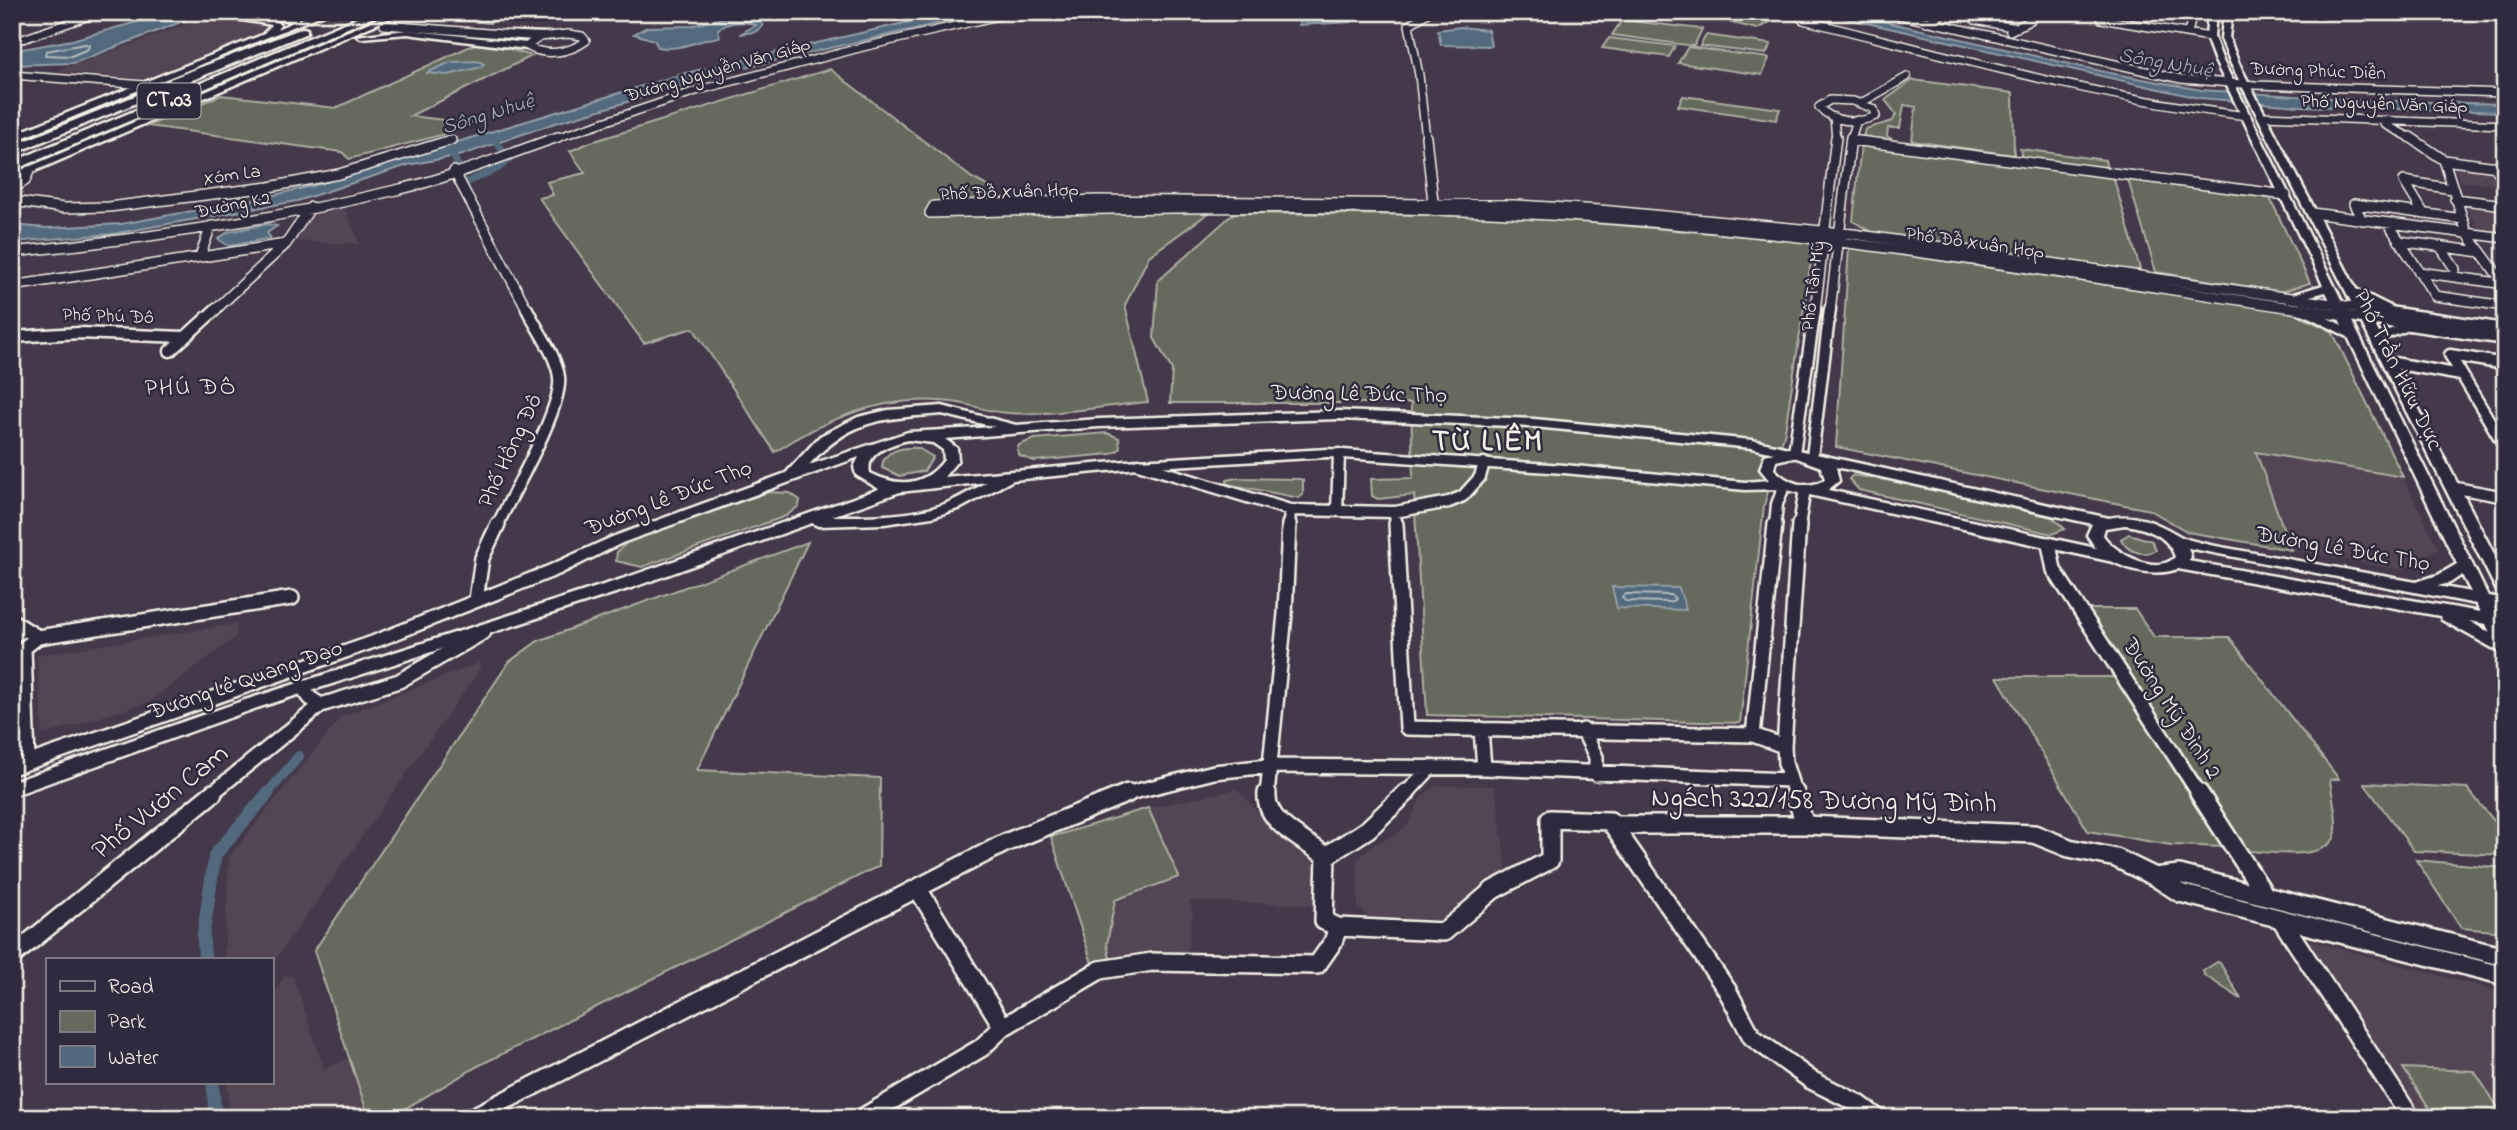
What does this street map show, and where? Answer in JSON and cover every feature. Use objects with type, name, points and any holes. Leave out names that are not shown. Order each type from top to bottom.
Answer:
[{"type":"highway","name":"CT.03","points":[[12,150],[350,12]]},
{"type":"highway","name":"CT.03","points":[[12,167],[329,39],[380,12]]},
{"type":"highway","points":[[12,142],[314,27]]},
{"type":"highway","points":[[64,156],[329,39]]},
{"type":"main road","points":[[200,12],[273,21],[276,26],[264,37]]},
{"type":"main road","points":[[12,142],[71,115],[325,12]]},
{"type":"main road","points":[[329,39],[400,12]]},
{"type":"main road","points":[[407,12],[404,20],[414,24],[545,36]]},
{"type":"main road","points":[[2210,37],[2211,13]]},
{"type":"main road","name":"Phố Trần Hữu Dực","points":[[2228,13],[2225,38],[2247,86],[2500,579]]},
{"type":"main road","points":[[329,39],[397,32],[528,45]]},
{"type":"main road","name":"Phố Trần Hữu Dực","points":[[2210,37],[2484,600],[2499,621],[2505,647]]},
{"type":"main road","points":[[12,178],[64,156]]},
{"type":"main road","points":[[2286,195],[2304,197]]},
{"type":"main road","points":[[2286,298],[2331,287]]},
{"type":"main road","points":[[2351,291],[2400,314]]},
{"type":"main road","points":[[2299,309],[2355,336]]},
{"type":"main road","points":[[2375,338],[2413,326]]},
{"type":"main road","points":[[788,479],[825,439],[863,420],[887,414],[942,410],[1026,430]]},
{"type":"main road","name":"Đường Lê Đức Thọ","points":[[477,600],[554,570],[617,540],[908,436],[1132,421],[1339,415],[1534,423],[1752,444],[1812,457]]},
{"type":"main road","points":[[922,436],[945,444],[953,459],[939,476],[926,482]]},
{"type":"main road","points":[[880,444],[863,459],[863,475],[871,482],[897,488]]},
{"type":"main road","points":[[1785,484],[1771,475],[1767,463],[1777,454],[1794,453]]},
{"type":"main road","points":[[497,625],[897,488],[926,482],[1138,464],[1339,454],[1484,463],[1745,486],[1785,484],[2118,558]]},
{"type":"main road","points":[[1805,489],[1819,488],[1832,481],[1830,469],[1812,457]]},
{"type":"main road","points":[[1812,457],[2105,522]]},
{"type":"main road","points":[[805,521],[892,520],[925,516],[951,507],[1005,479],[1028,472]]},
{"type":"main road","points":[[2105,522],[2099,525],[2095,535],[2103,548],[2118,558]]},
{"type":"main road","name":"Đường Lê Đức Thọ","points":[[2105,522],[2139,522],[2174,539],[2208,549],[2505,604]]},
{"type":"main road","points":[[2174,539],[2181,548],[2183,557],[2178,564]]},
{"type":"main road","name":"Đường Lê Đức Thọ","points":[[2118,558],[2148,568],[2178,564],[2499,621]]},
{"type":"main road","points":[[2500,579],[2466,563],[2444,579],[2418,587],[2432,608],[2505,647]]},
{"type":"main road","name":"Đường Lê Quang Đạo","points":[[20,765],[351,650],[477,600]]},
{"type":"main road","name":"Đường Lê Quang Đạo","points":[[12,789],[302,687],[497,625]]},
{"type":"street","points":[[12,13],[23,12]]},
{"type":"street","points":[[233,12],[298,17],[256,12]]},
{"type":"street","name":"Đường Nguyễn Văn Giáp","points":[[494,156],[778,68],[1016,12]]},
{"type":"street","points":[[1429,12],[1409,25],[1419,75],[1434,208]]},
{"type":"street","points":[[1792,12],[1803,20],[2030,75],[2188,109],[2247,116]]},
{"type":"street","name":"Đường Phúc Diễn","points":[[1886,12],[2181,79],[2247,86],[2505,93]]},
{"type":"street","points":[[1927,22],[1945,12]]},
{"type":"street","points":[[2106,12],[2101,19],[2210,37]]},
{"type":"street","points":[[2188,33],[2193,12],[2211,13]]},
{"type":"street","points":[[12,38],[23,39],[100,13]]},
{"type":"street","points":[[1998,39],[2031,20]]},
{"type":"street","points":[[1975,22],[2014,29]]},
{"type":"street","points":[[528,45],[533,51],[560,51],[577,47],[586,40],[576,34],[545,36],[382,26],[528,45],[545,36]]},
{"type":"street","points":[[12,75],[145,85]]},
{"type":"street","points":[[1861,103],[1908,77]]},
{"type":"street","name":"Phố Tân Mỹ","points":[[1794,453],[1825,235],[1837,127],[1834,117],[1820,110],[1820,104],[1838,100],[1861,103],[1874,109],[1876,116],[1857,120],[1851,140],[1812,457]]},
{"type":"street","name":"Phố Nguyễn Văn Giáp","points":[[2262,116],[2505,125]]},
{"type":"street","points":[[1834,117],[1857,120]]},
{"type":"street","points":[[2381,121],[2406,134],[2444,160],[2505,168]]},
{"type":"street","name":"Xóm La","points":[[12,201],[64,208],[110,207],[269,187],[339,174],[451,140]]},
{"type":"street","points":[[1851,140],[2286,195]]},
{"type":"street","name":"Đường K2","points":[[13,253],[109,243],[398,190],[494,156]]},
{"type":"street","points":[[2444,160],[2467,233],[2503,281]]},
{"type":"street","points":[[2494,166],[2505,181]]},
{"type":"street","points":[[12,189],[25,181],[29,171]]},
{"type":"street","name":"Phố Hồng Đô","points":[[454,171],[553,359],[559,378],[556,403],[482,558],[477,600]]},
{"type":"street","points":[[2424,214],[2404,181],[2452,189]]},
{"type":"street","points":[[2455,199],[2505,205]]},
{"type":"street","name":"Phố Đỗ Xuân Hợp","points":[[1249,206],[930,213],[934,206],[1030,201],[1434,208],[1599,214],[1825,235],[2286,298],[2343,311]]},
{"type":"street","points":[[2362,220],[2354,204],[2463,219]]},
{"type":"street","points":[[184,337],[286,244],[312,207]]},
{"type":"street","points":[[2312,213],[2505,238]]},
{"type":"street","points":[[2388,223],[2435,296],[2505,306]]},
{"type":"street","points":[[200,256],[211,226]]},
{"type":"street","name":"Phố Đỗ Xuân Hợp","points":[[1839,237],[2299,309],[2343,311]]},
{"type":"street","points":[[2399,240],[2481,252]]},
{"type":"street","points":[[12,286],[286,244]]},
{"type":"street","points":[[2440,246],[2479,302]]},
{"type":"street","points":[[2416,268],[2503,281]]},
{"type":"street","points":[[2343,311],[2413,326],[2505,340]]},
{"type":"street","points":[[2363,314],[2400,314],[2505,329]]},
{"type":"street","name":"Phố Phú Đô","points":[[12,337],[79,333],[184,337]]},
{"type":"street","name":"Phố Phú Đô","points":[[170,351],[184,337]]},
{"type":"street","points":[[2505,373],[2501,363],[2449,355],[2505,447]]},
{"type":"street","points":[[2388,362],[2461,375]]},
{"type":"street","points":[[1337,511],[1339,454]]},
{"type":"street","points":[[1138,464],[1290,510],[1395,512],[1449,502],[1463,496],[1480,477],[1484,463]]},
{"type":"street","points":[[1753,735],[1777,504],[1785,484]]},
{"type":"street","points":[[2451,487],[2505,497]]},
{"type":"street","points":[[1805,489],[1800,509],[1784,746],[1790,780],[1805,825]]},
{"type":"street","points":[[1290,510],[1285,614],[1265,805],[1275,820],[1326,856]]},
{"type":"street","points":[[1395,512],[1407,728],[1753,735],[1784,746]]},
{"type":"street","name":"Đường Mỹ Đình 2","points":[[2049,544],[2054,570],[2265,895]]},
{"type":"street","points":[[12,636],[292,598]]},
{"type":"street","points":[[12,621],[32,633]]},
{"type":"street","points":[[302,687],[310,698],[321,705],[399,681],[497,625]]},
{"type":"street","points":[[20,765],[18,650],[32,633]]},
{"type":"street","name":"Phố Vườn Cam","points":[[12,956],[321,705]]},
{"type":"street","points":[[1481,729],[1483,768]]},
{"type":"street","points":[[1583,730],[1596,757],[1596,774]]},
{"type":"street","points":[[471,1118],[1048,822],[1112,797],[1214,772],[1269,766],[1483,768],[1790,780]]},
{"type":"street","points":[[1326,856],[1363,831],[1407,793],[1430,767]]},
{"type":"street","name":"Ngách 322/158 Đường Mỹ Đình","points":[[1338,927],[1444,932],[1493,890],[1550,860],[1550,819],[1611,823],[1805,825],[2034,834],[2069,848],[2116,858],[2180,893],[2282,921]]},
{"type":"street","points":[[1611,823],[1727,990],[1752,1037],[1804,1076],[1859,1104],[1877,1118]]},
{"type":"street","points":[[862,1118],[981,1048],[1003,1027],[1100,970],[1115,965],[1152,962],[1317,965],[1333,942],[1338,927],[1324,921],[1326,856]]},
{"type":"street","points":[[2155,877],[2179,873],[2505,957]]},
{"type":"street","points":[[918,889],[1003,1027]]},
{"type":"street","points":[[2282,921],[2505,976]]},
{"type":"street","points":[[2282,921],[2412,1118]]},
{"type":"shaded area","points":[[208,17],[265,23],[265,32],[154,76],[139,79],[62,72],[62,69]]},
{"type":"shaded area","points":[[2453,164],[2491,167],[2504,186],[2459,181]]},
{"type":"shaded area","points":[[2463,202],[2505,207],[2505,235],[2479,229]]},
{"type":"shaded area","points":[[344,207],[360,244],[292,241],[312,212]]},
{"type":"shaded area","points":[[2255,451],[2403,477],[2438,548],[2402,570],[2291,550]]},
{"type":"shaded area","points":[[236,624],[237,636],[149,702],[43,735],[37,655]]},
{"type":"shaded area","points":[[479,663],[480,669],[273,963],[273,958],[224,958],[229,857],[342,716]]},
{"type":"shaded area","points":[[1437,785],[1495,786],[1507,874],[1473,895],[1456,913],[1434,923],[1373,920],[1358,907],[1357,860],[1373,844],[1397,835],[1409,823],[1420,798]]},
{"type":"shaded area","points":[[1237,789],[1266,820],[1310,855],[1318,868],[1320,905],[1189,901],[1193,910],[1187,958],[1143,956],[1110,959],[1107,944],[1115,900],[1179,877],[1148,808]]},
{"type":"shaded area","points":[[2305,939],[2505,993],[2505,1118],[2423,1118]]},
{"type":"shaded area","points":[[286,975],[293,976],[324,1069],[349,1058],[369,1118],[231,1118],[227,1084],[273,1084],[273,994]]},
{"type":"green space","points":[[448,12],[514,12],[490,23],[440,18]]},
{"type":"green space","points":[[1724,12],[1750,15],[1747,18],[1757,16],[1774,20],[1757,29],[1712,18]]},
{"type":"green space","points":[[1622,20],[1702,29],[1694,46],[1612,35]]},
{"type":"green space","points":[[1706,35],[1771,44],[1766,54],[1700,46]]},
{"type":"green space","points":[[1609,38],[1675,46],[1669,57],[1602,48]]},
{"type":"green space","points":[[475,44],[506,48],[532,56],[410,116],[470,123],[441,135],[349,159],[342,152],[148,126],[221,95],[336,108]]},
{"type":"green space","points":[[1688,47],[1769,58],[1762,75],[1678,63]]},
{"type":"green space","points":[[830,69],[972,178],[993,189],[1017,214],[1210,212],[1149,256],[1125,305],[1148,402],[1026,414],[994,412],[952,402],[928,400],[881,405],[815,428],[775,452],[693,328],[644,343],[539,198],[553,195],[547,182],[585,173],[570,151],[591,142]]},
{"type":"green space","points":[[1913,80],[2013,93],[2014,155],[1912,141],[1916,107],[1904,105],[1900,128],[1888,128],[1887,136],[1896,142],[1863,137],[1865,129],[1893,121],[1896,114],[1885,100]]},
{"type":"green space","points":[[1683,96],[1780,109],[1776,120],[1678,106]]},
{"type":"green space","points":[[1861,145],[2113,176],[2140,269],[2134,271],[1873,233],[1853,221]]},
{"type":"green space","points":[[2020,149],[2105,160],[2107,170],[2022,159]]},
{"type":"green space","points":[[2128,180],[2270,198],[2310,283],[2281,292],[2156,272]]},
{"type":"green space","points":[[1234,213],[1510,216],[1814,242],[1785,431],[1764,506],[1740,723],[1427,715],[1414,495],[1378,499],[1372,496],[1371,479],[1413,478],[1411,403],[1170,403],[1172,370],[1154,338],[1158,281]]},
{"type":"green space","points":[[1849,247],[2291,312],[2332,331],[2403,477],[2256,452],[2291,550],[2188,532],[2150,510],[1836,447]]},
{"type":"green space","points":[[1107,433],[1119,438],[1120,449],[1111,454],[1034,461],[1020,456],[1017,450],[1019,445],[1034,439]]},
{"type":"green space","points":[[918,448],[933,457],[924,471],[900,476],[882,468],[890,453],[900,449]]},
{"type":"green space","points":[[1853,475],[1899,482],[2052,517],[2065,529],[2052,534],[1859,490],[1849,479]]},
{"type":"green space","points":[[1300,479],[1303,480],[1303,495],[1299,498],[1227,484],[1227,480]]},
{"type":"green space","points":[[768,492],[790,493],[800,500],[799,506],[786,516],[642,567],[616,561],[617,552],[629,541]]},
{"type":"green space","points":[[2129,534],[2152,541],[2156,550],[2141,553],[2132,550],[2121,539]]},
{"type":"green space","points":[[808,542],[697,770],[880,778],[879,866],[478,1066],[389,1118],[369,1118],[314,951],[509,662],[538,641]]},
{"type":"green space","points":[[2086,609],[2135,609],[2154,637],[2229,637],[2339,779],[2330,780],[2336,824],[2333,840],[2325,847],[2300,853],[2248,851]]},
{"type":"green space","points":[[1997,677],[2114,677],[2224,847],[2171,845],[2088,831]]},
{"type":"green space","points":[[2364,783],[2467,788],[2505,834],[2505,855],[2414,851]]},
{"type":"green space","points":[[1148,808],[1179,877],[1115,900],[1107,944],[1110,959],[1092,963],[1051,837]]},
{"type":"green space","points":[[2416,860],[2505,868],[2505,932],[2461,928]]},
{"type":"green space","points":[[2217,962],[2241,999],[2204,975],[2203,971]]},
{"type":"green space","points":[[2403,1068],[2474,1071],[2505,1118],[2436,1118]]},
{"type":"water","points":[[952,12],[988,12],[743,68],[552,124],[462,155],[408,165],[297,201],[112,234],[12,242],[12,225],[46,228],[121,224],[253,200],[312,186],[682,74]]},
{"type":"water","points":[[1299,12],[1350,13],[1351,22],[1299,25]]},
{"type":"water","points":[[1818,12],[1843,12],[2105,72],[2201,90],[2358,100],[2505,104],[2505,112],[2299,106],[2199,98]]},
{"type":"water","points":[[731,16],[758,19],[763,26],[755,32],[740,34],[756,25],[732,23],[718,29],[720,37],[674,48],[658,47],[654,40],[634,34],[647,27],[690,26]]},
{"type":"water","points":[[151,18],[186,20],[74,63],[12,65],[12,51],[72,40]]},
{"type":"water","points":[[1460,27],[1488,30],[1491,46],[1441,45],[1438,30]]},
{"type":"water","points":[[478,61],[484,64],[481,67],[448,75],[426,73],[451,62]]},
{"type":"water","points":[[268,224],[277,226],[267,233],[271,238],[229,246],[218,239],[228,232]]},
{"type":"water","points":[[1612,587],[1679,588],[1686,610],[1617,608]]},
{"type":"waterway","name":"Sông Nhuệ","points":[[467,182],[499,168],[510,158],[491,137]]},
{"type":"waterway","name":"Sông Nhuệ","points":[[450,148],[459,168]]},
{"type":"waterway","points":[[266,795],[299,756]]},
{"type":"waterway","points":[[205,958],[203,936],[215,855],[268,793]]},
{"type":"waterway","points":[[213,1084],[215,1118]]},
{"type":"tunnel","points":[[295,18],[379,26]]},
{"type":"district","name":"PHÚ ĐÔ","points":[[191,388]]},
{"type":"district","name":"TỪ LIÊM","points":[[1488,443]]}]
